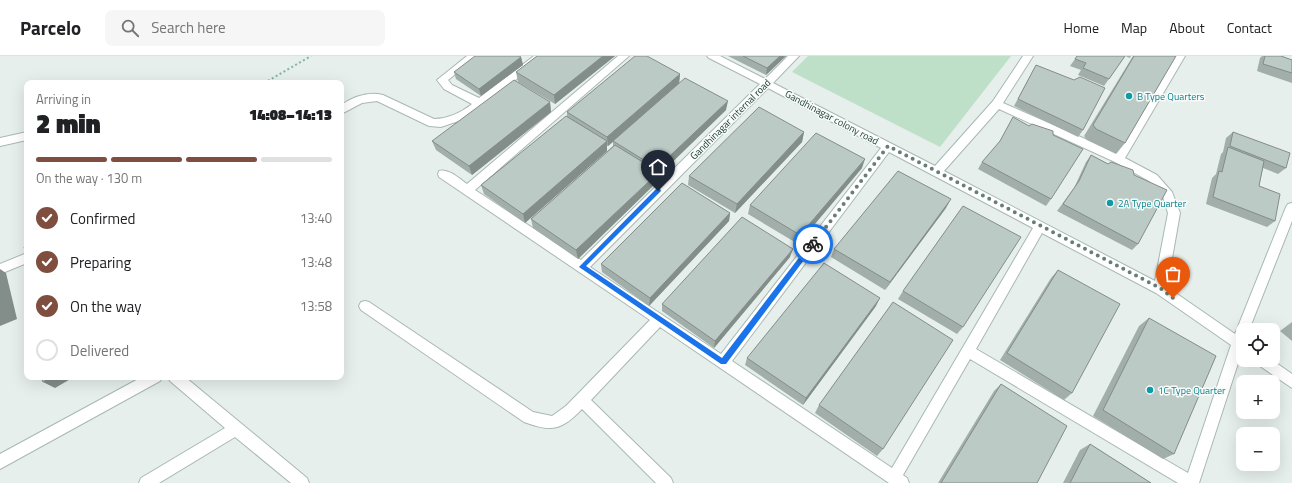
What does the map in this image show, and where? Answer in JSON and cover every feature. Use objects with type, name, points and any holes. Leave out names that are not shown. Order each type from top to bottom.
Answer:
[{"type":"street","points":[[473,56],[442,80],[448,87],[480,103]]},
{"type":"street","points":[[523,56],[536,59]]},
{"type":"street","points":[[468,190],[624,56]]},
{"type":"street","name":"Gandhinagar colony road","points":[[712,56],[1160,288],[1236,342]]},
{"type":"street","name":"Gandhinagar internal road","points":[[582,267],[794,56]]},
{"type":"street","points":[[936,172],[997,104],[1028,56]]},
{"type":"street","points":[[1119,159],[1180,56]]},
{"type":"street","points":[[344,108],[358,100],[369,97],[379,98],[433,123],[441,123],[466,114],[536,59]]},
{"type":"street","points":[[997,104],[1119,159],[1153,178],[1168,195],[1174,213],[1160,288]]},
{"type":"street","points":[[2,145],[24,137]]},
{"type":"street","points":[[723,362],[888,146]]},
{"type":"street","points":[[443,174],[898,480],[968,351],[1040,226]]},
{"type":"street","points":[[1248,323],[1292,207]]},
{"type":"street","points":[[0,269],[24,259]]},
{"type":"street","points":[[365,306],[529,417],[545,423],[558,422],[582,400],[660,320]]},
{"type":"street","points":[[968,351],[1192,483],[1236,356]]},
{"type":"street","points":[[1272,367],[1292,382]]},
{"type":"street","points":[[0,462],[150,380]]},
{"type":"street","points":[[179,380],[302,483]]},
{"type":"street","points":[[582,400],[666,483]]},
{"type":"street","points":[[146,483],[236,429]]},
{"type":"path","points":[[269,80],[311,56]]},
{"type":"green space","points":[[808,56],[1011,56],[940,147],[792,72]]},
{"type":"building","points":[[475,56],[521,57],[479,89],[454,72]]},
{"type":"building","points":[[537,56],[603,56],[554,95],[516,72]]},
{"type":"building","points":[[635,56],[647,56],[680,74],[607,137],[567,112]]},
{"type":"building","points":[[743,56],[780,56],[767,68]]},
{"type":"building","points":[[1077,56],[1125,56],[1109,79],[1083,68],[1086,63],[1075,59]]},
{"type":"building","name":"B Type Quarters","points":[[1134,56],[1176,56],[1125,143],[1096,129],[1093,125]]},
{"type":"building","points":[[1265,56],[1281,56],[1292,60],[1292,73],[1263,64]]},
{"type":"building","points":[[1036,65],[1074,80],[1080,77],[1105,88],[1083,130],[1018,99]]},
{"type":"building","points":[[685,78],[728,101],[657,168],[613,141]]},
{"type":"building","points":[[514,80],[550,102],[469,166],[432,141]]},
{"type":"building","points":[[759,107],[804,132],[737,204],[689,176]]},
{"type":"building","points":[[566,116],[607,141],[523,214],[481,185]]},
{"type":"building","points":[[1013,117],[1029,126],[1032,124],[1053,131],[1053,135],[1083,149],[1051,199],[982,162],[1000,141]]},
{"type":"building","points":[[1233,132],[1290,153],[1286,168],[1230,146]]},
{"type":"building","points":[[816,133],[865,159],[800,235],[750,205]]},
{"type":"building","points":[[615,145],[659,172],[576,250],[531,219]]},
{"type":"building","points":[[1228,147],[1264,161],[1259,186],[1280,194],[1275,221],[1213,197],[1219,171],[1222,172]]},
{"type":"building","name":"2A Type Quarter","points":[[1091,155],[1108,164],[1111,162],[1133,170],[1134,175],[1167,190],[1138,244],[1063,204],[1079,181]]},
{"type":"building","points":[[898,171],[951,199],[890,282],[834,249]]},
{"type":"building","points":[[682,183],[730,213],[650,298],[601,264]]},
{"type":"building","points":[[963,206],[1021,237],[963,327],[903,291]]},
{"type":"building","points":[[742,217],[793,249],[715,341],[662,304]]},
{"type":"building","points":[[824,263],[880,298],[806,398],[747,358]]},
{"type":"building","points":[[1058,270],[1120,304],[1072,393],[1007,353]]},
{"type":"building","points":[[893,302],[953,340],[883,449],[819,405]]},
{"type":"building","name":"1C Type Quarter","points":[[1149,318],[1216,356],[1174,454],[1103,410]]},
{"type":"building","points":[[1001,384],[1067,426],[1037,483],[941,483]]},
{"type":"building","points":[[1090,444],[1151,483],[1070,483]]},
{"type":"way so far","points":[[813,244],[888,146],[1160,288],[1173,298]]},
{"type":"place","name":"B Type Quarters","points":[[1129,96]]},
{"type":"place","name":"2A Type Quarter","points":[[1110,203]]},
{"type":"place","name":"1C Type Quarter","points":[[1150,390]]},
{"type":"route","points":[[658,191],[582,267],[723,362],[813,244]]}]
